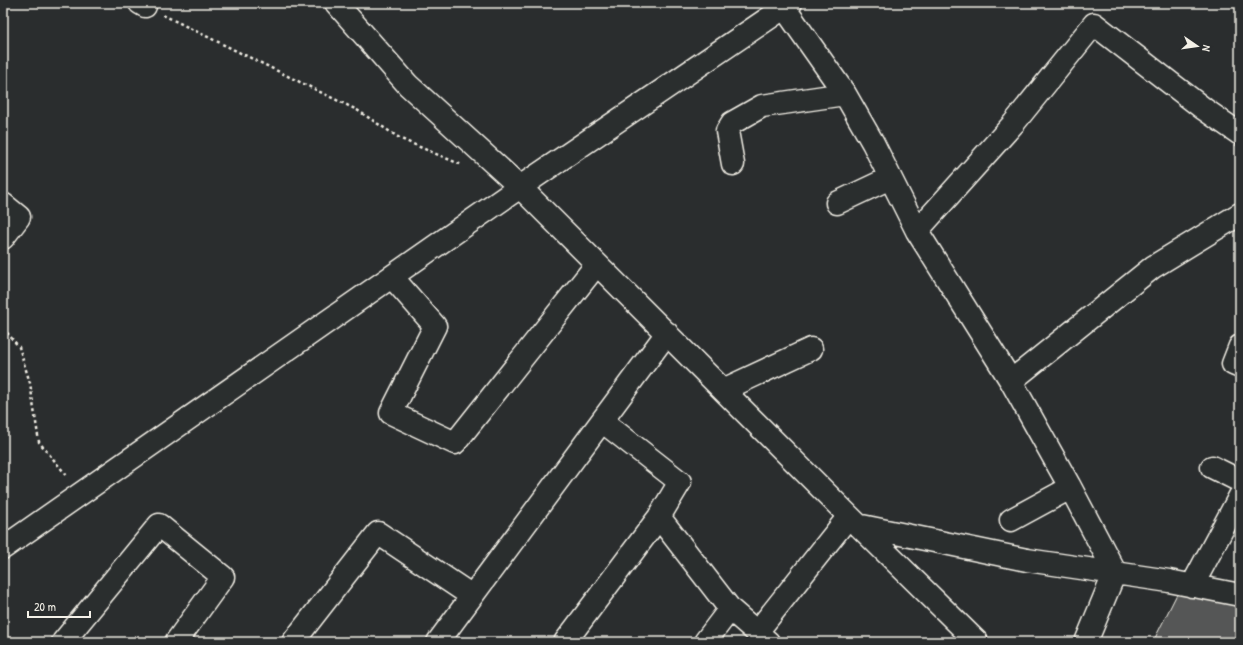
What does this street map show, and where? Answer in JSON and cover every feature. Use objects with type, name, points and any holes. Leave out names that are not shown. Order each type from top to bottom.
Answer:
[{"type":"street","points":[[336,3],[408,84],[520,187],[977,642]]},
{"type":"street","points":[[3,548],[520,187],[786,4],[845,94],[873,143],[917,231],[1011,381],[1115,572]]},
{"type":"street","points":[[917,231],[1014,123],[1094,24],[1204,109],[1238,126]]},
{"type":"street","points":[[733,164],[727,131],[732,123],[762,106],[845,94]]},
{"type":"street","points":[[837,203],[890,178]]},
{"type":"street","points":[[3,204],[19,217],[3,238]]},
{"type":"street","points":[[1011,381],[1153,267],[1237,222]]},
{"type":"street","points":[[392,277],[435,326],[391,413],[455,443],[597,264]]},
{"type":"street","points":[[438,642],[667,333]]},
{"type":"street","points":[[1240,346],[1232,364],[1240,367]]},
{"type":"street","points":[[723,390],[811,349]]},
{"type":"street","points":[[565,642],[659,517],[680,482],[602,421]]},
{"type":"street","points":[[1212,467],[1240,481]]},
{"type":"street","points":[[1011,520],[1070,488]]},
{"type":"street","points":[[1192,586],[1240,496]]},
{"type":"street","points":[[659,517],[730,609],[763,637],[853,520]]},
{"type":"street","points":[[853,520],[1027,560],[1115,572],[1240,595]]},
{"type":"street","points":[[64,642],[159,525],[223,577],[176,642]]},
{"type":"street","points":[[293,642],[378,533],[472,596]]},
{"type":"street","points":[[1086,642],[1115,572]]},
{"type":"street","points":[[705,642],[730,609]]},
{"type":"path","points":[[142,5],[357,110],[401,139],[469,168],[486,157]]},
{"type":"path","points":[[3,328],[19,347],[30,383],[39,442],[73,484],[99,482]]},
{"type":"building","points":[[1177,594],[1240,606],[1240,642],[1153,642]]}]
